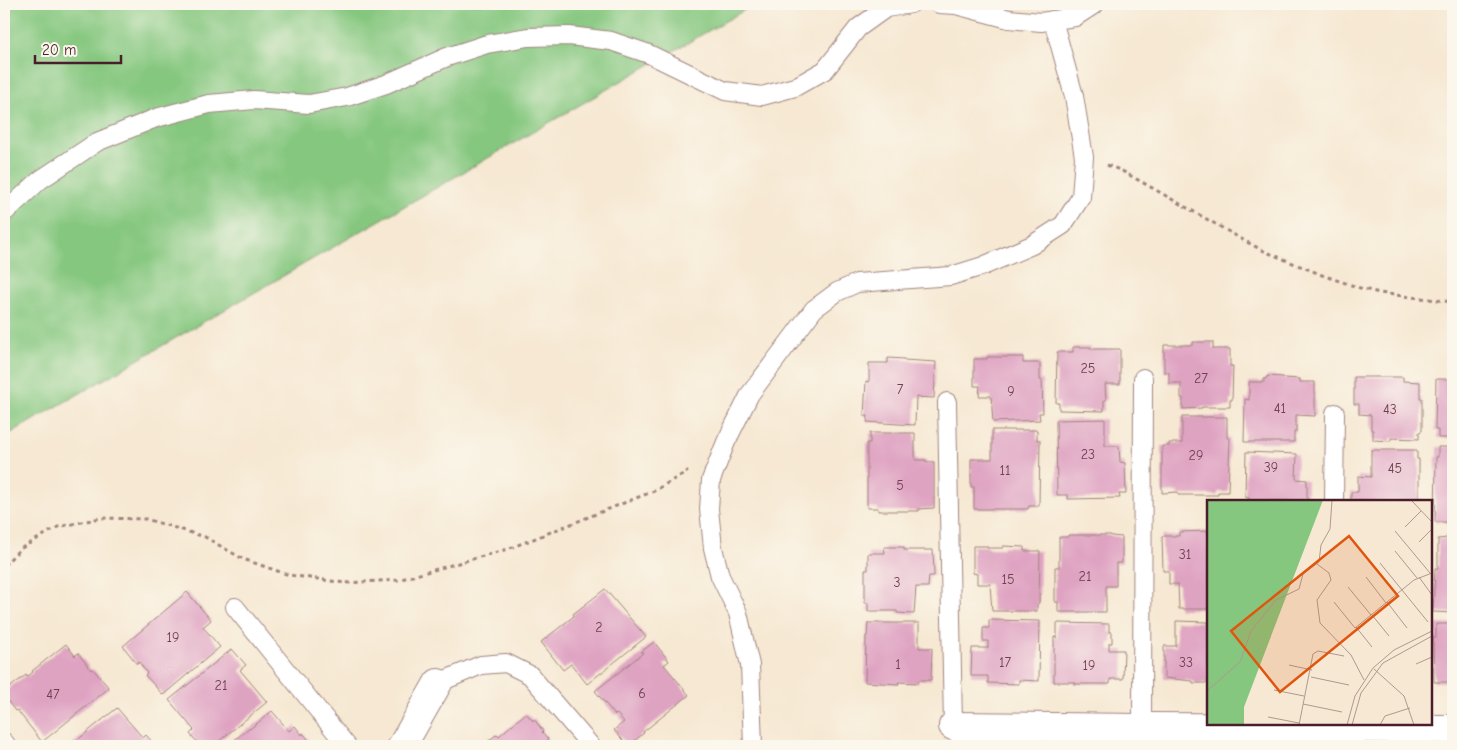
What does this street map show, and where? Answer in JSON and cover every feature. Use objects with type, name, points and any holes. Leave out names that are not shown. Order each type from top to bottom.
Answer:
[{"type":"street","points":[[402,746],[438,683]]},
{"type":"street","points":[[958,733],[1149,734],[1335,732],[1453,728]]},
{"type":"lane","points":[[4,213],[40,180],[97,142],[156,118],[209,104],[254,100],[309,104],[347,97],[386,84],[455,54],[487,44],[528,36],[569,36],[610,41],[649,54],[724,91],[762,96],[795,87],[825,70],[858,28],[886,8],[911,4]]},
{"type":"lane","points":[[939,4],[956,5],[1009,19],[1041,22],[1075,17],[1095,4]]},
{"type":"lane","points":[[753,746],[750,665],[738,613],[720,576],[713,548],[709,510],[711,480],[723,450],[750,394],[814,310],[837,292],[857,283],[951,276],[983,266],[1032,246],[1063,225],[1081,196],[1084,157],[1074,96],[1053,20]]},
{"type":"lane","points":[[1143,378],[1149,734]]},
{"type":"lane","points":[[947,402],[958,733]]},
{"type":"lane","points":[[1334,500],[1335,414]]},
{"type":"lane","points":[[234,607],[347,746]]},
{"type":"lane","points":[[438,683],[482,665],[506,663],[530,675],[590,746]]},
{"type":"lane","points":[[4,742],[7,746]]},
{"type":"path","points":[[1084,157],[1122,171],[1264,251],[1322,275],[1379,293],[1453,302]]},
{"type":"path","points":[[4,565],[20,549],[58,528],[101,518],[146,519],[205,537],[243,559],[289,575],[346,583],[398,580],[508,548],[654,491],[723,450]]},
{"type":"green space","points":[[4,4],[755,4],[4,437]]},
{"type":"building","points":[[1193,342],[1213,342],[1213,349],[1230,349],[1230,366],[1233,366],[1230,407],[1183,409],[1181,383],[1169,383],[1169,372],[1164,372],[1164,345],[1193,345]]},
{"type":"building","points":[[1073,347],[1120,349],[1120,384],[1105,384],[1106,400],[1104,400],[1104,411],[1059,410],[1059,403],[1056,403],[1057,352],[1073,352]]},
{"type":"building","points":[[987,357],[1023,357],[1023,363],[1040,363],[1043,413],[1039,413],[1040,420],[993,422],[991,396],[979,396],[980,386],[974,386],[974,359],[987,359]]},
{"type":"building","points":[[888,358],[936,362],[934,398],[916,397],[915,425],[867,422],[868,416],[864,416],[866,381],[869,382],[869,363],[888,363]]},
{"type":"building","points":[[1267,376],[1300,379],[1300,382],[1315,382],[1315,416],[1296,415],[1294,442],[1244,442],[1245,399],[1249,400],[1249,382],[1264,382]]},
{"type":"building","points":[[1354,377],[1403,377],[1403,381],[1420,382],[1422,431],[1419,432],[1419,439],[1391,438],[1391,441],[1373,440],[1371,415],[1359,414],[1359,404],[1354,404]]},
{"type":"building","points":[[1436,379],[1453,379],[1453,438],[1438,438],[1438,430],[1435,430]]},
{"type":"building","points":[[1182,417],[1227,417],[1227,438],[1230,438],[1228,492],[1218,492],[1218,495],[1178,495],[1178,492],[1162,493],[1162,446],[1169,446],[1169,443],[1182,443]]},
{"type":"building","points":[[1105,419],[1105,446],[1119,446],[1120,462],[1125,463],[1126,494],[1119,494],[1120,498],[1068,499],[1068,495],[1057,495],[1056,420]]},
{"type":"building","points":[[992,430],[1037,430],[1037,440],[1040,440],[1039,506],[1029,506],[1028,509],[974,509],[974,487],[971,487],[971,459],[992,459]]},
{"type":"building","points":[[870,433],[915,433],[915,460],[934,462],[934,508],[919,509],[919,511],[878,511],[878,508],[867,508],[867,443],[870,443]]},
{"type":"building","points":[[1438,447],[1453,447],[1453,524],[1435,522],[1436,457],[1438,457]]},
{"type":"building","points":[[1371,450],[1417,450],[1417,459],[1419,459],[1419,500],[1351,500],[1351,492],[1358,492],[1358,476],[1371,477]]},
{"type":"building","points":[[1246,452],[1297,454],[1296,479],[1307,480],[1307,500],[1249,500],[1249,498],[1245,497]]},
{"type":"building","points":[[1207,531],[1207,609],[1179,609],[1178,584],[1169,584],[1169,571],[1163,571],[1162,536],[1179,536],[1179,532]]},
{"type":"building","points":[[1068,535],[1111,535],[1122,537],[1122,563],[1116,563],[1116,586],[1106,586],[1106,612],[1058,612],[1058,602],[1055,602],[1055,567],[1059,567],[1059,537],[1068,537]]},
{"type":"building","points":[[1447,535],[1453,536],[1453,613],[1433,612],[1435,568],[1438,568],[1438,539],[1447,538]]},
{"type":"building","points":[[973,546],[987,546],[987,548],[1003,548],[1003,546],[1024,547],[1024,551],[1040,551],[1039,603],[1037,604],[1037,611],[992,611],[990,584],[977,584],[977,574],[973,573]]},
{"type":"building","points":[[884,547],[904,547],[904,550],[933,550],[934,576],[929,576],[928,587],[916,587],[914,614],[897,613],[897,611],[868,611],[868,603],[865,603],[865,570],[868,570],[868,553],[885,553]]},
{"type":"building","points":[[605,589],[646,637],[587,684],[571,664],[563,670],[541,642]]},
{"type":"building","points":[[187,592],[211,620],[203,627],[220,647],[163,695],[145,675],[147,673],[139,662],[137,664],[123,646]]},
{"type":"building","points":[[989,620],[1040,621],[1039,681],[1019,680],[1019,684],[988,683],[988,676],[971,676],[972,648],[988,648],[988,641],[983,641],[983,628],[989,628]]},
{"type":"building","points":[[1176,621],[1207,622],[1207,683],[1193,683],[1193,681],[1164,678],[1164,646],[1176,646]]},
{"type":"building","points":[[868,623],[919,623],[919,648],[932,648],[931,680],[919,680],[918,683],[898,682],[899,684],[865,682]]},
{"type":"building","points":[[1057,623],[1109,624],[1109,632],[1112,632],[1112,643],[1109,643],[1109,650],[1124,650],[1123,679],[1110,679],[1110,684],[1054,682],[1054,637],[1057,638]]},
{"type":"building","points":[[1436,624],[1453,624],[1453,682],[1434,682],[1433,638],[1436,638]]},
{"type":"building","points":[[654,642],[669,661],[664,665],[689,695],[628,746],[614,730],[624,722],[617,714],[615,715],[595,691]]},
{"type":"building","points":[[66,644],[75,656],[78,653],[91,670],[93,669],[109,688],[42,742],[17,710],[15,711],[4,696],[4,692],[26,675],[27,677]]},
{"type":"building","points":[[232,649],[246,665],[240,670],[267,702],[213,746],[201,746],[190,734],[194,730],[169,700]]},
{"type":"building","points":[[117,708],[143,738],[146,735],[156,746],[70,746]]},
{"type":"building","points":[[272,711],[289,731],[295,726],[302,735],[303,733],[312,744],[311,746],[227,746],[250,729]]},
{"type":"building","points":[[526,713],[533,721],[534,719],[548,739],[542,746],[482,746],[497,734],[499,736]]}]
